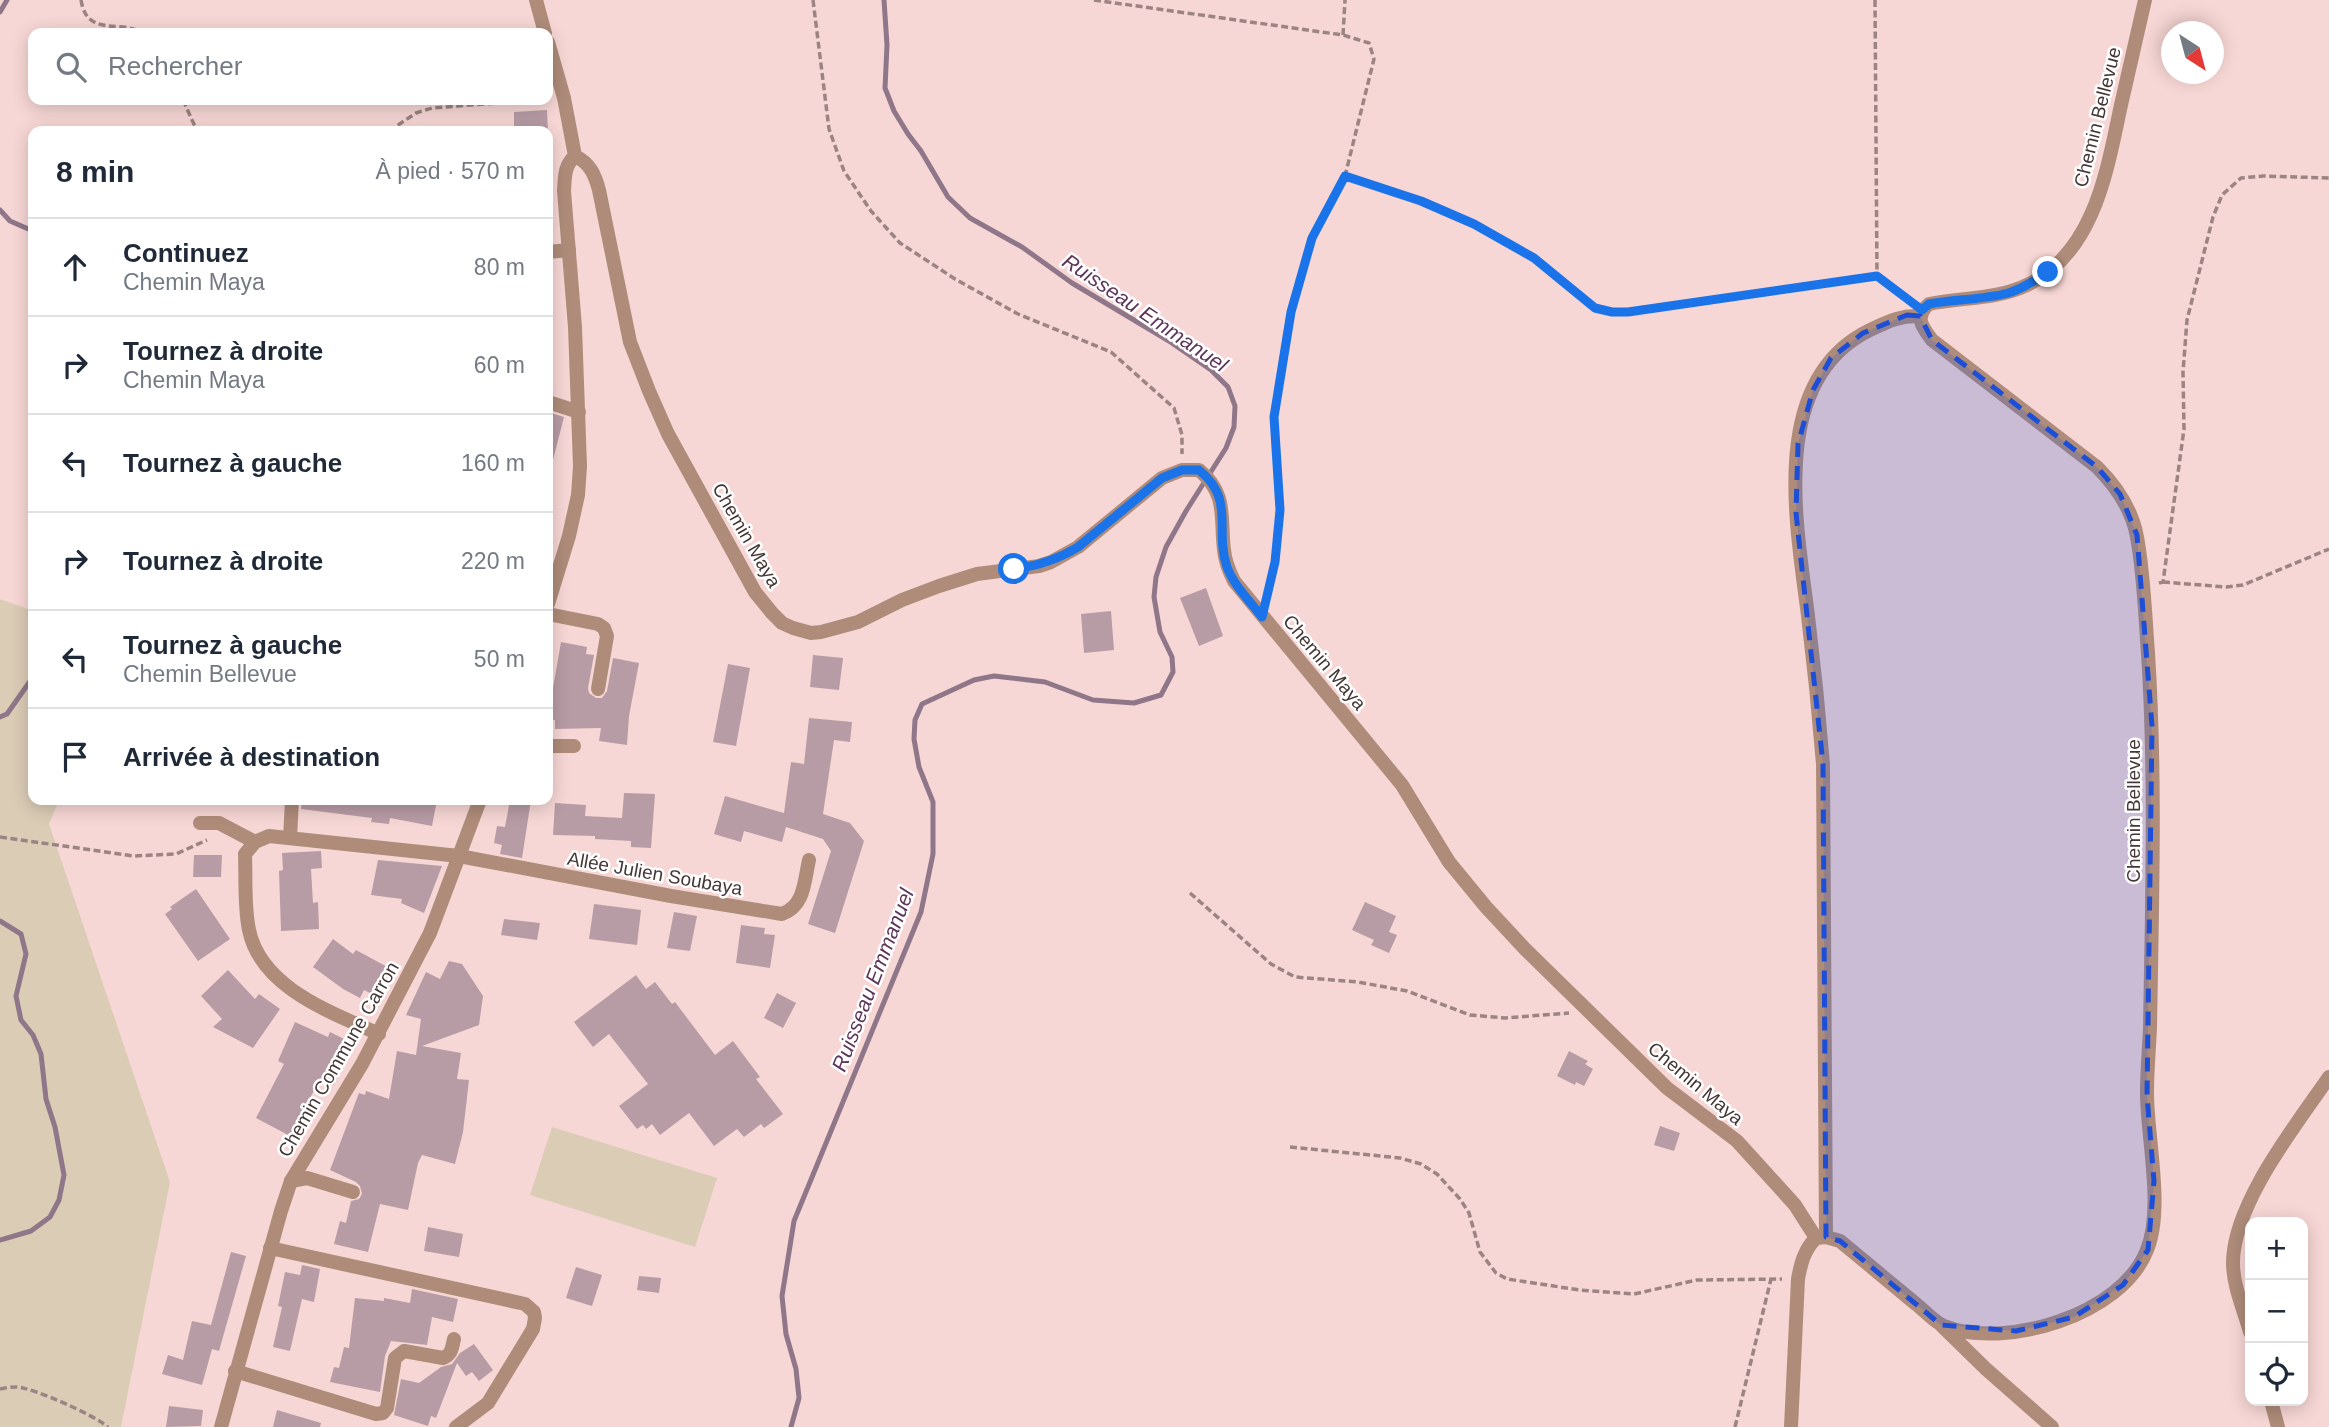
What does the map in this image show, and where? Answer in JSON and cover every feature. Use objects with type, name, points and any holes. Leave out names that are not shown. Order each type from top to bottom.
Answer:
[{"type":"street","points":[[536,0],[544,28]]},
{"type":"street","name":"Chemin Bellevue","points":[[1821,1237],[1840,1241],[1941,1325],[1989,1334],[2016,1331],[2074,1317],[2101,1303],[2123,1286],[2148,1250],[2152,1233],[2154,1181],[2147,1096],[2150,1038],[2152,738],[2143,587],[2137,535],[2125,504],[2109,480],[1933,340],[1924,329],[1921,313],[1929,304],[1992,296],[2021,288],[2048,272],[2076,242],[2091,215],[2108,167],[2145,0]]},
{"type":"street","points":[[553,60],[564,98],[575,156],[569,162],[565,180],[580,467],[578,495],[569,536],[553,582]]},
{"type":"street","name":"Chemin Maya","points":[[575,156],[594,172],[630,342],[668,434],[755,592],[782,623],[800,631],[821,632],[858,622],[902,600],[964,578],[1051,562],[1078,547],[1162,478],[1182,470],[1199,470],[1213,484],[1221,499],[1224,552],[1234,581],[1402,785],[1449,862],[1486,906],[1588,1012],[1667,1088],[1737,1142],[1821,1237]]},
{"type":"street","points":[[553,252],[569,250]]},
{"type":"street","points":[[1791,1427],[1798,1279],[1802,1258],[1808,1246],[1821,1237],[1823,764],[1796,513],[1798,444],[1804,414],[1813,390],[1831,358],[1863,333],[1879,325],[1921,313]]},
{"type":"street","points":[[553,404],[579,412]]},
{"type":"street","points":[[553,615],[598,624],[604,628],[607,636],[598,689]]},
{"type":"street","points":[[553,746],[574,746]]},
{"type":"street","points":[[290,838],[292,805]]},
{"type":"street","name":"Chemin Commune Carron","points":[[221,1427],[291,1181],[379,1034],[430,933],[479,805]]},
{"type":"street","points":[[200,823],[219,823],[255,842],[245,854],[248,927],[259,956],[280,980],[304,997],[379,1034]]},
{"type":"street","name":"Allée Julien Soubaya","points":[[255,842],[269,836],[459,856],[782,914],[796,906],[800,900],[809,860]]},
{"type":"street","points":[[2245,1314],[2234,1275],[2233,1262],[2238,1231],[2264,1176],[2329,1077]]},
{"type":"street","name":"Chemin Commune Carron","points":[[291,1181],[307,1178],[353,1192]]},
{"type":"street","points":[[270,1248],[529,1307],[536,1318],[533,1329],[488,1402],[456,1427]]},
{"type":"street","points":[[1941,1325],[2052,1427]]},
{"type":"street","points":[[235,1371],[376,1414],[383,1413],[387,1408],[395,1358],[399,1353],[404,1351],[443,1358],[451,1352],[454,1339]]},
{"type":"street","points":[[2272,1406],[2278,1427]]},
{"type":"path","points":[[81,0],[82,8],[90,20],[99,25],[127,28]]},
{"type":"path","points":[[813,0],[829,129],[844,171],[870,211],[900,243],[955,279],[1018,314],[1111,352],[1174,408],[1182,435],[1182,470]]},
{"type":"path","points":[[1094,0],[1343,35],[1368,43],[1374,59],[1345,176],[1312,238],[1291,312],[1274,417],[1280,510],[1275,562],[1262,617]]},
{"type":"path","points":[[1343,35],[1345,0]]},
{"type":"path","points":[[1875,0],[1877,276]]},
{"type":"path","points":[[185,105],[195,126]]},
{"type":"path","points":[[398,126],[416,113],[432,108],[471,105]]},
{"type":"path","points":[[1345,176],[1421,201],[1474,224],[1534,258],[1595,308],[1628,312],[1877,276],[1921,313]]},
{"type":"path","points":[[2163,582],[2184,429],[2183,372],[2187,320],[2213,217],[2222,195],[2241,178],[2329,178]]},
{"type":"path","points":[[2143,587],[2163,582],[2226,587],[2243,584],[2329,549]]},
{"type":"path","points":[[0,837],[134,856],[176,854],[230,829]]},
{"type":"path","points":[[1191,893],[1271,964],[1295,977],[1358,982],[1407,991],[1470,1015],[1505,1018],[1588,1012]]},
{"type":"path","points":[[1290,1147],[1400,1158],[1421,1164],[1437,1174],[1460,1199],[1469,1213],[1480,1252],[1496,1273],[1507,1279],[1580,1290],[1634,1294],[1697,1280],[1798,1279]]},
{"type":"path","points":[[1735,1427],[1771,1279]]},
{"type":"path","points":[[0,1389],[19,1387],[31,1391],[98,1419],[108,1427]]},
{"type":"highlighted area","points":[[1907,315],[1920,316],[1932,340],[2097,467],[2120,494],[2137,535],[2152,726],[2147,1096],[2154,1181],[2148,1250],[2123,1285],[2074,1317],[2016,1331],[1941,1325],[1840,1241],[1826,1237],[1823,764],[1796,513],[1798,444],[1813,390],[1831,358],[1863,333]]},
{"type":"shaded area","points":[[0,599],[28,609],[28,805],[57,805],[49,824],[170,1182],[121,1427],[0,1427]]},
{"type":"shaded area","points":[[552,1127],[717,1178],[695,1247],[530,1195]]},
{"type":"building","points":[[547,110],[548,126],[514,126],[514,112]]},
{"type":"building","points":[[553,414],[564,417],[553,460]]},
{"type":"building","points":[[1206,588],[1223,636],[1199,646],[1180,598]]},
{"type":"building","points":[[1111,611],[1114,650],[1084,653],[1081,614]]},
{"type":"building","points":[[561,642],[587,647],[586,654],[594,655],[588,688],[589,693],[596,698],[602,698],[607,691],[613,658],[639,663],[629,716],[627,745],[599,741],[601,728],[555,729],[553,688]]},
{"type":"building","points":[[813,655],[843,658],[839,690],[810,687]]},
{"type":"building","points":[[728,664],[750,668],[736,746],[713,742]]},
{"type":"building","points":[[809,718],[852,722],[850,742],[834,740],[823,814],[850,823],[864,841],[835,933],[808,924],[831,851],[823,839],[786,827],[782,842],[744,831],[741,842],[714,834],[725,796],[784,813],[791,762],[804,764]]},
{"type":"building","points":[[624,793],[655,794],[651,848],[631,847],[631,841],[595,839],[595,836],[553,835],[555,803],[586,805],[585,816],[622,818]]},
{"type":"building","points":[[301,805],[436,805],[432,826],[390,818],[389,824],[371,822],[372,818],[301,809]]},
{"type":"building","points":[[509,805],[530,805],[522,858],[500,854],[502,845],[494,843],[497,826],[505,827]]},
{"type":"building","points":[[321,851],[322,868],[311,869],[313,903],[318,902],[319,929],[281,931],[279,871],[283,870],[282,853]]},
{"type":"building","points":[[194,855],[222,855],[221,877],[193,877]]},
{"type":"building","points":[[378,860],[442,866],[424,913],[401,903],[402,899],[371,895]]},
{"type":"building","points":[[196,889],[230,939],[198,961],[165,914],[172,909],[170,907]]},
{"type":"building","points":[[1365,902],[1396,916],[1389,932],[1397,935],[1389,953],[1371,945],[1374,940],[1352,930]]},
{"type":"building","points":[[594,904],[641,910],[637,945],[589,939]]},
{"type":"building","points":[[674,912],[697,916],[690,951],[667,948]]},
{"type":"building","points":[[504,919],[540,923],[537,940],[501,935]]},
{"type":"building","points":[[741,925],[765,928],[764,934],[775,935],[770,968],[736,963]]},
{"type":"building","points":[[333,939],[353,954],[356,950],[393,970],[378,997],[364,990],[360,998],[313,967]]},
{"type":"building","points":[[449,961],[462,964],[483,996],[479,1025],[422,1046],[461,1053],[457,1079],[469,1080],[463,1132],[455,1164],[422,1155],[408,1210],[380,1204],[368,1252],[334,1244],[340,1221],[346,1223],[351,1201],[359,1199],[362,1194],[356,1182],[330,1170],[359,1093],[365,1095],[366,1091],[389,1099],[397,1051],[416,1055],[421,1019],[406,1015],[426,972],[440,979]]},
{"type":"building","points":[[228,970],[255,999],[259,994],[280,1009],[253,1048],[213,1027],[222,1019],[201,996]]},
{"type":"building","points":[[636,975],[646,989],[655,982],[672,1004],[675,1002],[715,1055],[733,1041],[760,1077],[756,1079],[783,1114],[764,1128],[761,1124],[744,1137],[737,1129],[714,1146],[689,1113],[660,1135],[652,1124],[646,1129],[643,1125],[637,1129],[619,1106],[648,1084],[609,1034],[593,1047],[574,1022]]},
{"type":"building","points":[[777,993],[796,1003],[783,1028],[764,1018]]},
{"type":"building","points":[[295,1022],[328,1037],[330,1032],[354,1044],[334,1085],[320,1079],[290,1136],[256,1118],[284,1064],[278,1061]]},
{"type":"building","points":[[1569,1051],[1588,1061],[1585,1064],[1593,1069],[1584,1086],[1576,1082],[1575,1085],[1557,1076]]},
{"type":"building","points":[[1660,1126],[1680,1133],[1674,1151],[1654,1145]]},
{"type":"building","points":[[428,1227],[463,1234],[459,1257],[424,1251]]},
{"type":"building","points":[[231,1252],[246,1256],[219,1351],[212,1349],[202,1385],[162,1374],[168,1355],[183,1360],[192,1321],[211,1325]]},
{"type":"building","points":[[302,1265],[320,1269],[314,1302],[302,1299],[290,1351],[273,1347],[282,1307],[278,1306],[285,1272],[300,1275]]},
{"type":"building","points":[[576,1267],[602,1275],[592,1306],[566,1298]]},
{"type":"building","points":[[639,1276],[661,1278],[659,1293],[637,1290]]},
{"type":"building","points":[[412,1289],[458,1299],[453,1322],[432,1317],[427,1345],[391,1341],[385,1356],[380,1392],[330,1382],[334,1367],[339,1368],[344,1347],[349,1348],[355,1298],[384,1301],[384,1298],[410,1303]]},
{"type":"building","points":[[474,1344],[493,1370],[479,1381],[472,1372],[466,1376],[457,1363],[436,1418],[431,1416],[428,1426],[394,1415],[401,1379],[419,1383],[441,1367],[452,1364],[460,1353]]},
{"type":"building","points":[[169,1406],[203,1410],[201,1426],[166,1427]]},
{"type":"building","points":[[277,1410],[321,1423],[320,1427],[273,1427]]},
{"type":"waterway","points":[[0,12],[7,0]]},
{"type":"waterway","name":"Ruisseau Emmanuel","points":[[791,1427],[799,1398],[796,1369],[786,1334],[782,1296],[794,1221],[921,912],[933,854],[933,802],[919,767],[914,739],[915,720],[922,704],[974,680],[994,676],[1045,682],[1093,700],[1134,703],[1161,695],[1173,672],[1172,657],[1160,632],[1154,597],[1156,577],[1166,547],[1226,448],[1234,427],[1235,406],[1228,387],[1211,370],[1169,341],[1072,283],[1022,247],[970,218],[948,197],[894,111],[885,88],[887,45],[884,0]]},
{"type":"waterway","points":[[0,210],[10,221],[28,229]]},
{"type":"waterway","points":[[0,717],[7,714],[28,684]]},
{"type":"waterway","points":[[0,921],[21,934],[26,954],[16,996],[21,1020],[33,1035],[41,1054],[46,1099],[55,1127],[64,1175],[59,1200],[50,1217],[31,1231],[0,1240]]},
{"type":"route","points":[[1014,569],[1039,566],[1064,556],[1162,478],[1191,468],[1208,477],[1221,499],[1227,567],[1234,581],[1262,617],[1275,562],[1280,510],[1274,417],[1291,312],[1312,238],[1345,176],[1421,201],[1474,224],[1534,258],[1595,308],[1612,312],[1628,312],[1877,276],[1922,310],[1929,304],[1948,300],[2011,292],[2048,272]]}]
